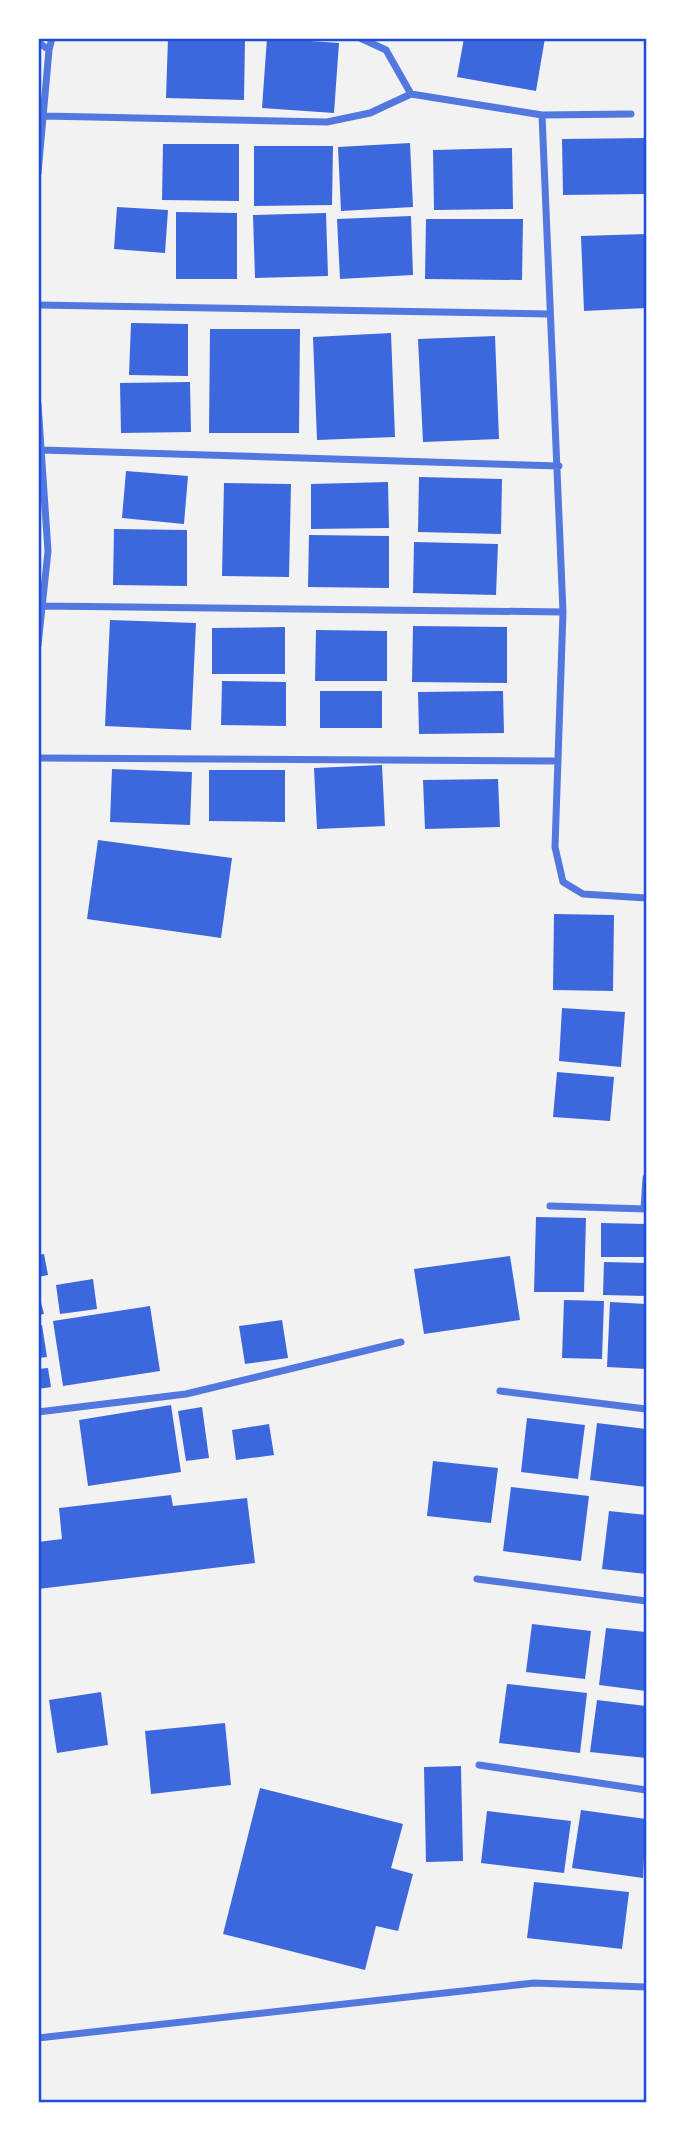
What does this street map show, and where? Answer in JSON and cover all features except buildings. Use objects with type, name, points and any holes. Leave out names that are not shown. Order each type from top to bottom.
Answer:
[{"type":"street","points":[[38,173],[52,38]]},
{"type":"street","points":[[360,38],[386,50],[411,94]]},
{"type":"street","points":[[38,42],[49,50]]},
{"type":"street","points":[[44,116],[327,122],[370,113],[411,94],[542,115],[631,114]]},
{"type":"street","points":[[542,115],[549,314],[559,466],[563,611],[555,847],[563,882],[583,894],[646,898]]},
{"type":"street","points":[[38,306],[549,314]]},
{"type":"street","points":[[38,404],[48,551],[38,645]]},
{"type":"street","points":[[42,450],[559,466]]},
{"type":"street","points":[[38,552],[48,551]]},
{"type":"street","points":[[43,606],[563,611]]},
{"type":"street","points":[[38,758],[556,761]]},
{"type":"street","points":[[550,1206],[645,1209],[646,1178]]},
{"type":"street","points":[[38,1412],[186,1394],[401,1342]]},
{"type":"street","points":[[500,1391],[646,1409]]},
{"type":"street","points":[[477,1579],[646,1601]]},
{"type":"street","points":[[480,1766],[646,1790]]},
{"type":"street","points":[[38,2038],[534,1983],[646,1987]]}]
